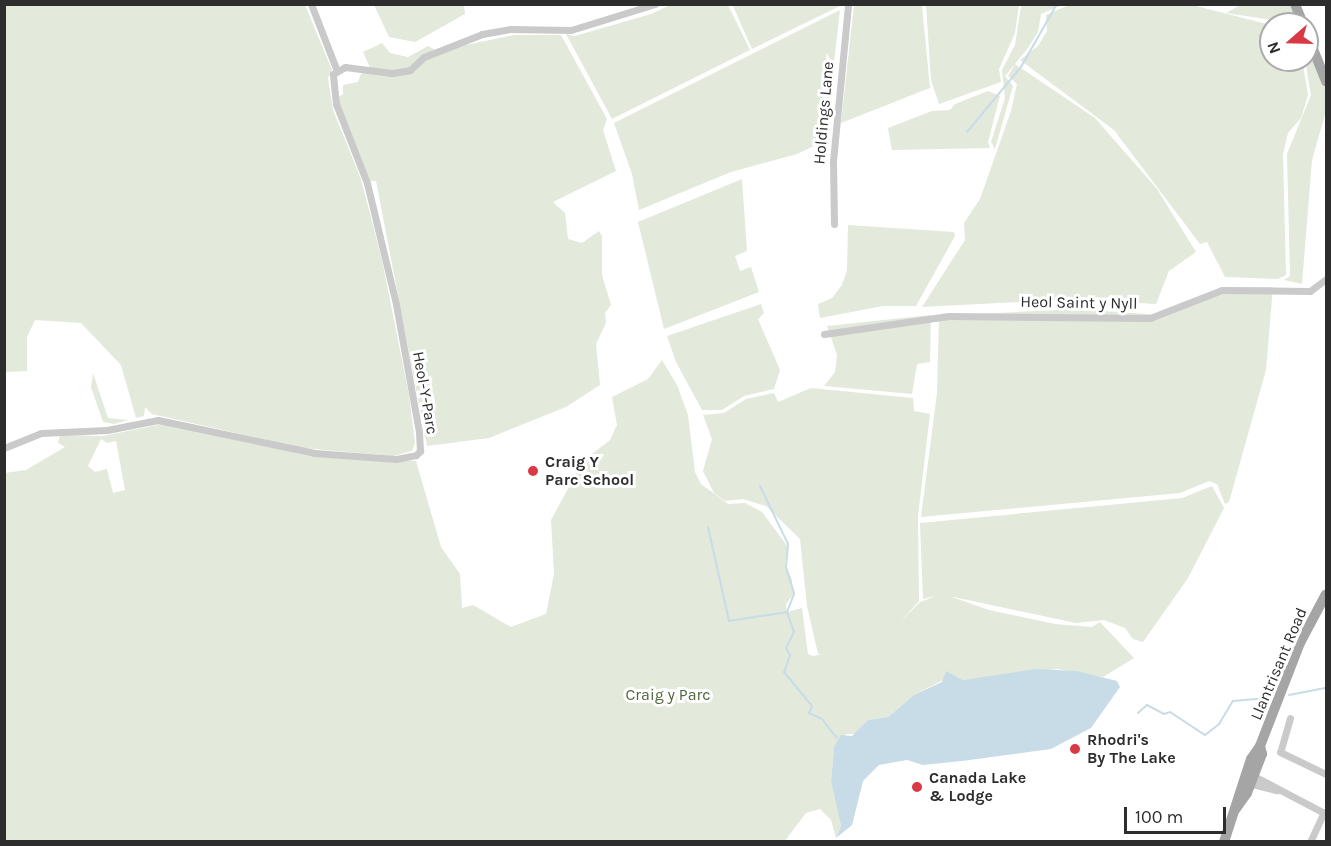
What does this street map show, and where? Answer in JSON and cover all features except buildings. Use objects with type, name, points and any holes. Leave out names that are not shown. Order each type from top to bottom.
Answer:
[{"type":"main road","points":[[1319,64],[1326,81]]},
{"type":"main road","name":"Llantrisant Road","points":[[1224,842],[1304,636],[1326,594]]},
{"type":"street","points":[[311,4],[337,71],[353,67],[401,71],[437,51],[482,34],[510,29],[571,30],[655,4]]},
{"type":"street","name":"Holdings Lane","points":[[834,224],[833,161],[848,4]]},
{"type":"street","name":"Heol-Y-Parc","points":[[4,448],[41,433],[107,430],[158,420],[315,453],[396,459],[420,451],[396,304],[376,215],[333,93],[333,75],[337,71]]},
{"type":"street","name":"Heol Saint y Nyll","points":[[824,334],[949,316],[1150,318],[1222,290],[1310,291],[1326,279]]},
{"type":"street","points":[[1290,718],[1280,752],[1326,774]]},
{"type":"street","points":[[1248,778],[1325,813],[1310,842]]},
{"type":"green space","points":[[737,4],[842,5],[752,49],[733,6]]},
{"type":"green space","points":[[4,5],[305,5],[332,70],[328,78],[333,110],[361,179],[382,260],[409,395],[415,443],[412,451],[393,456],[303,448],[152,414],[145,407],[144,416],[136,418],[121,365],[81,323],[35,320],[27,337],[27,371],[5,372]]},
{"type":"green space","points":[[374,5],[464,5],[465,14],[415,42],[389,37]]},
{"type":"green space","points":[[670,5],[728,5],[750,50],[612,119],[566,34],[575,36],[651,14]]},
{"type":"green space","points":[[854,5],[922,5],[930,88],[841,123]]},
{"type":"green space","points":[[926,5],[1019,5],[1015,33],[999,69],[1001,82],[939,104],[931,80]]},
{"type":"green space","points":[[1062,5],[1041,14],[1038,32],[1005,76],[1013,86],[995,149],[991,142],[1005,98],[1002,70],[1015,45],[1021,6]]},
{"type":"green space","points":[[1069,5],[1192,5],[1259,22],[1259,72],[1304,72],[1308,95],[1301,118],[1288,133],[1283,154],[1286,275],[1278,279],[1225,277],[1207,242],[1200,244],[1114,130],[1020,60],[1038,46],[1047,31],[1046,15]]},
{"type":"green space","points":[[1240,5],[1291,5],[1294,12],[1259,12],[1259,18],[1226,13]]},
{"type":"green space","points":[[840,10],[825,141],[797,154],[731,172],[639,210],[632,174],[614,123]]},
{"type":"green space","points":[[514,35],[561,35],[607,119],[603,130],[616,171],[553,202],[565,213],[568,239],[582,243],[599,231],[602,236],[602,275],[611,305],[605,313],[606,323],[596,344],[600,385],[566,407],[489,438],[427,446],[376,181],[370,181],[337,98],[343,94],[343,85],[358,82],[361,74],[371,70],[363,52],[382,43],[390,53],[408,57],[428,46],[437,51]]},
{"type":"green space","points":[[1015,64],[1095,118],[1157,189],[1196,252],[1169,271],[1156,304],[1074,299],[922,307],[965,240],[964,223],[980,199],[1011,111],[1017,84],[1008,76]]},
{"type":"green space","points":[[1307,72],[1319,72],[1326,90],[1326,111],[1312,160],[1302,284],[1284,280],[1290,276],[1287,154],[1311,95]]},
{"type":"green space","points":[[988,91],[1000,96],[988,142],[990,148],[892,150],[888,128],[932,111],[950,110],[955,104]]},
{"type":"green space","points":[[742,179],[747,251],[735,256],[740,271],[751,267],[759,292],[664,329],[638,222]]},
{"type":"green space","points":[[848,225],[954,232],[955,236],[916,306],[883,306],[820,318],[818,304],[832,298],[842,285],[847,270]]},
{"type":"green space","points":[[1224,287],[1273,287],[1266,370],[1229,502],[1225,504],[1217,484],[1209,481],[1180,493],[921,517],[937,393],[939,316],[1076,309],[1161,315]]},
{"type":"green space","points":[[761,304],[764,313],[758,319],[780,370],[774,389],[744,396],[722,410],[702,410],[676,362],[667,336]]},
{"type":"green space","points":[[931,315],[930,362],[917,364],[912,394],[824,386],[835,372],[837,355],[827,326]]},
{"type":"green space","name":"Craig y Parc","points":[[662,360],[677,385],[688,415],[695,472],[701,484],[728,504],[745,503],[762,512],[788,547],[785,563],[792,580],[793,595],[786,604],[787,612],[802,608],[808,654],[813,656],[822,654],[818,654],[807,606],[800,539],[766,506],[743,499],[725,501],[714,493],[703,471],[712,439],[703,415],[724,413],[746,399],[774,393],[778,402],[811,388],[913,398],[914,411],[930,414],[918,516],[919,601],[900,622],[920,602],[936,596],[923,599],[920,523],[1182,498],[1212,486],[1224,508],[1188,578],[1143,642],[1133,639],[1125,628],[1104,620],[1076,623],[949,596],[989,610],[1055,624],[1092,627],[1100,622],[1134,658],[1103,677],[1057,669],[963,680],[953,675],[914,695],[888,717],[868,720],[857,734],[846,734],[834,747],[831,782],[841,826],[836,838],[831,820],[820,809],[806,813],[784,842],[5,842],[4,473],[26,470],[65,447],[58,443],[60,435],[103,436],[167,423],[308,456],[416,461],[441,547],[460,574],[462,608],[473,605],[511,627],[546,614],[554,574],[551,520],[583,461],[610,440],[617,425],[612,397],[648,379]],"holes":[[[101,439],[107,443],[116,441],[125,490],[113,493],[107,469],[95,472],[88,466]]]},
{"type":"green space","points":[[93,373],[108,418],[128,420],[114,424],[103,422],[91,387]]},
{"type":"water","points":[[1036,669],[1077,671],[1117,681],[1120,687],[1091,728],[1051,749],[923,765],[907,760],[879,765],[863,781],[852,825],[836,838],[841,826],[831,782],[834,747],[841,735],[852,736],[868,720],[888,717],[914,695],[942,682],[946,671],[963,680]]},
{"type":"waterway","points":[[967,132],[1021,67],[1057,4]]},
{"type":"waterway","points":[[760,486],[788,544],[786,567],[794,594],[787,612],[794,632],[786,648],[790,655],[784,672],[812,706],[809,713],[822,719],[837,738]]},
{"type":"waterway","points":[[708,527],[729,621],[787,612]]},
{"type":"waterway","points":[[1289,695],[1326,688]]},
{"type":"waterway","points":[[1138,713],[1147,705],[1164,714],[1170,712],[1205,735],[1219,724],[1233,701],[1271,698]]},
{"type":"place","name":"Craig Y Parc School","points":[[533,471]]},
{"type":"place","name":"Rhodri's By The Lake","points":[[1075,749]]},
{"type":"place","name":"Canada Lake & Lodge","points":[[917,787]]}]
